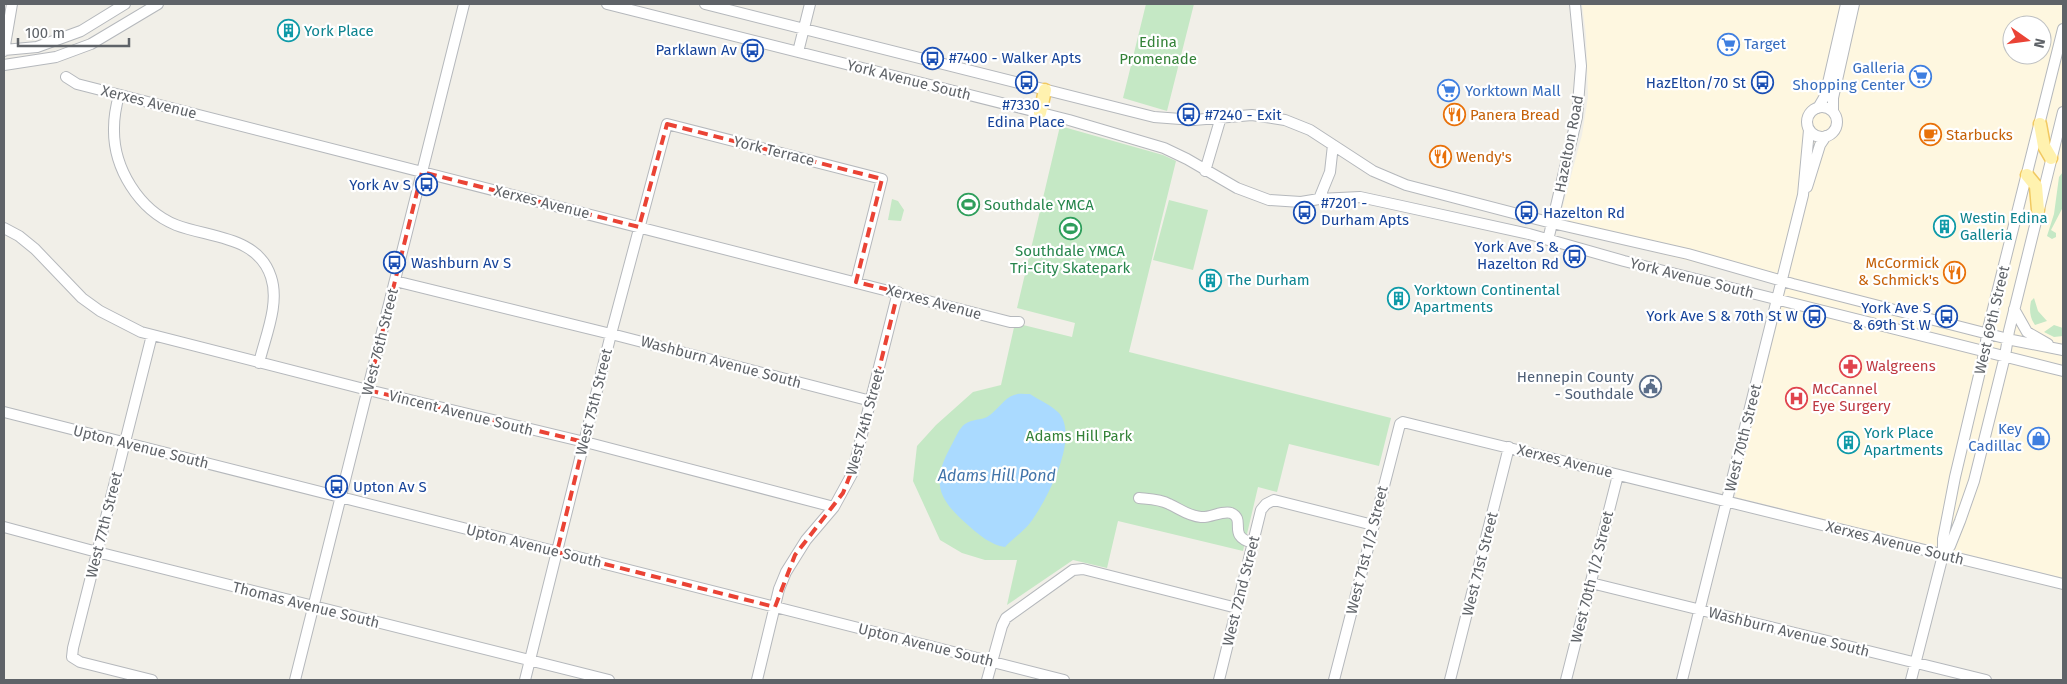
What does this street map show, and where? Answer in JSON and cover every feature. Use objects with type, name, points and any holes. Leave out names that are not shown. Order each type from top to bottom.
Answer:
[{"type":"main road","points":[[1040,113],[1045,90]]},
{"type":"main road","points":[[2040,124],[2044,146],[2052,158]]},
{"type":"main road","points":[[2027,175],[2036,186],[2038,210]]},
{"type":"street","points":[[12,4],[4,50],[37,47],[81,31],[125,4]]},
{"type":"street","points":[[4,65],[56,57],[91,44],[158,4]]},
{"type":"street","name":"West 76th Street","points":[[295,680],[464,4]]},
{"type":"street","name":"York Avenue South","points":[[607,4],[1040,113],[1164,148],[1238,188],[1269,200],[1301,202],[1319,198],[1360,198],[1482,223],[2063,371]]},
{"type":"street","name":"York Avenue South","points":[[706,4],[1154,117],[1194,120],[1252,115],[1285,120],[1310,130],[1373,171],[1406,185],[1552,223],[1688,254],[1782,281],[2007,338],[2060,349]]},
{"type":"street","points":[[798,52],[810,4]]},
{"type":"street","name":"Hazelton Road","points":[[1548,240],[1572,142],[1580,92],[1581,66],[1575,4]]},
{"type":"street","points":[[1846,4],[1825,96],[1818,108],[1808,116],[1809,130],[1817,136],[1826,136],[1833,132],[1836,124],[1833,112],[1833,98],[1854,4]]},
{"type":"street","name":"West 69th Street","points":[[1911,680],[1943,555],[1953,485],[1988,333],[2063,29]]},
{"type":"street","name":"Xerxes Avenue","points":[[66,77],[77,84],[119,95],[1015,323],[1019,322]]},
{"type":"street","points":[[119,95],[114,129],[116,147],[127,181],[142,201],[161,217],[176,225],[245,245],[265,264],[274,290],[273,304],[259,363]]},
{"type":"street","points":[[1818,108],[1828,109],[1833,112]]},
{"type":"street","name":"West 69th Street","points":[[1943,555],[1950,546],[1974,481],[2063,112]]},
{"type":"street","points":[[1206,171],[1221,117]]},
{"type":"street","name":"York Terrace","points":[[667,124],[882,179],[856,282]]},
{"type":"street","name":"West 75th Street","points":[[525,680],[611,334],[667,124]]},
{"type":"street","name":"West 70th Street","points":[[1682,680],[1803,195],[1809,130]]},
{"type":"street","name":"West 70th Street","points":[[1803,195],[1812,175],[1820,145],[1826,136]]},
{"type":"street","points":[[1319,198],[1330,172],[1333,145]]},
{"type":"street","name":"Vincent Avenue South","points":[[4,228],[19,236],[35,249],[64,282],[94,307],[120,322],[152,335],[584,442],[834,507]]},
{"type":"street","name":"Washburn Avenue South","points":[[395,281],[871,401]]},
{"type":"street","name":"West 74th Street","points":[[756,680],[779,589],[795,555],[834,507],[852,474],[898,292]]},
{"type":"street","points":[[2014,309],[2028,332],[2060,349]]},
{"type":"street","name":"West 77th Street","points":[[152,335],[72,657],[80,662],[152,680]]},
{"type":"street","name":"Upton Avenue South","points":[[4,412],[1064,680]]},
{"type":"street","name":"Xerxes Avenue","points":[[1403,422],[1727,502]]},
{"type":"street","name":"West 71st 1/2 Street","points":[[1334,680],[1400,424],[1403,422]]},
{"type":"street","name":"West 71st Street","points":[[1450,680],[1509,447]]},
{"type":"street","name":"West 70th 1/2 Street","points":[[1566,680],[1618,475]]},
{"type":"street","points":[[1139,498],[1168,503],[1183,512],[1199,517],[1212,517],[1227,512],[1233,514],[1236,518],[1238,535],[1243,540],[1253,543]]},
{"type":"street","name":"West 72nd Street","points":[[1219,680],[1261,510],[1266,504],[1274,500],[1373,526]]},
{"type":"street","name":"Xerxes Avenue South","points":[[1727,502],[2063,584]]},
{"type":"street","name":"Thomas Avenue South","points":[[4,527],[313,607],[609,680]]},
{"type":"street","points":[[987,680],[1006,618],[1073,570],[1083,569],[1237,608]]},
{"type":"street","name":"Washburn Avenue South","points":[[1591,583],[1986,680]]},
{"type":"highlighted area","points":[[667,124],[882,179],[856,282],[898,292],[858,455],[843,493],[795,555],[775,607],[557,552],[584,442],[368,390],[422,172],[639,227]]},
{"type":"shaded area","points":[[1582,4],[2063,4],[2063,578],[1735,497],[1785,285],[1557,228],[1582,135],[1588,97],[1586,35]]},
{"type":"green space","name":"Edina Promenade","points":[[1146,4],[1194,4],[1167,111],[1123,98]]},
{"type":"green space","name":"Adams Hill Park","points":[[1060,126],[1163,155],[1176,161],[1129,352],[1391,418],[1379,466],[1289,444],[1277,492],[1258,487],[1243,551],[1118,521],[1107,568],[1073,560],[1007,605],[1017,560],[985,560],[962,553],[940,540],[913,481],[917,446],[936,425],[973,392],[1001,385],[1015,323],[1072,337],[1075,323],[1017,308]]},
{"type":"green space","points":[[2063,172],[2063,207],[2051,230],[2056,233],[2056,237],[2052,239],[2047,236],[2054,214],[2059,177]]},
{"type":"green space","points":[[892,199],[898,201],[904,210],[901,221],[888,220]]},
{"type":"green space","points":[[1169,200],[1208,210],[1193,270],[1153,260]]},
{"type":"green space","points":[[2034,298],[2038,311],[2047,321],[2035,325],[2030,311],[2031,301]]},
{"type":"green space","points":[[2054,325],[2063,328],[2063,336],[2054,337],[2044,332]]},
{"type":"water","name":"Adams Hill Pond","points":[[1017,394],[1030,394],[1059,413],[1064,424],[1066,438],[1052,486],[1037,513],[1027,526],[1005,547],[990,542],[981,536],[951,508],[941,490],[941,471],[951,446],[963,426],[968,422],[987,417],[1010,397]]},
{"type":"place","name":"York Place","points":[[288,31]]},
{"type":"place","name":"Target","points":[[1728,44]]},
{"type":"place","name":"Parklawn Av","points":[[753,50]]},
{"type":"place","name":"#7400 - Walker Apts","points":[[933,58]]},
{"type":"place","name":"Galleria Shopping Center","points":[[1921,77]]},
{"type":"place","name":"#7330 - Edina Place","points":[[1026,82]]},
{"type":"place","name":"HazElton/70 St","points":[[1762,83]]},
{"type":"place","name":"Yorktown Mall","points":[[1449,91]]},
{"type":"place","name":"#7240 - Exit","points":[[1189,115]]},
{"type":"place","name":"Panera Bread","points":[[1454,115]]},
{"type":"place","name":"Starbucks","points":[[1930,135]]},
{"type":"place","name":"Wendy's","points":[[1440,157]]},
{"type":"place","name":"York Av S","points":[[427,185]]},
{"type":"place","name":"Southdale YMCA","points":[[968,205]]},
{"type":"place","name":"#7201 - Durham Apts","points":[[1305,212]]},
{"type":"place","name":"Hazelton Rd","points":[[1527,213]]},
{"type":"place","name":"Westin Edina Galleria","points":[[1944,227]]},
{"type":"place","name":"Southdale YMCA Tri-City Skatepark","points":[[1070,228]]},
{"type":"place","name":"York Ave S & Hazelton Rd","points":[[1575,256]]},
{"type":"place","name":"Washburn Av S","points":[[395,263]]},
{"type":"place","name":"McCormick & Schmick's","points":[[1955,272]]},
{"type":"place","name":"The Durham","points":[[1211,280]]},
{"type":"place","name":"Yorktown Continental Apartments","points":[[1398,299]]},
{"type":"place","name":"York Ave S & 70th St W","points":[[1814,316]]},
{"type":"place","name":"York Ave S & 69th St W","points":[[1947,317]]},
{"type":"place","name":"Walgreens","points":[[1850,366]]},
{"type":"place","name":"Hennepin County - Southdale","points":[[1650,386]]},
{"type":"place","name":"McCannel Eye Surgery","points":[[1796,398]]},
{"type":"place","name":"Key Cadillac","points":[[2038,438]]},
{"type":"place","name":"York Place Apartments","points":[[1848,442]]},
{"type":"place","name":"Upton Av S","points":[[337,487]]}]
